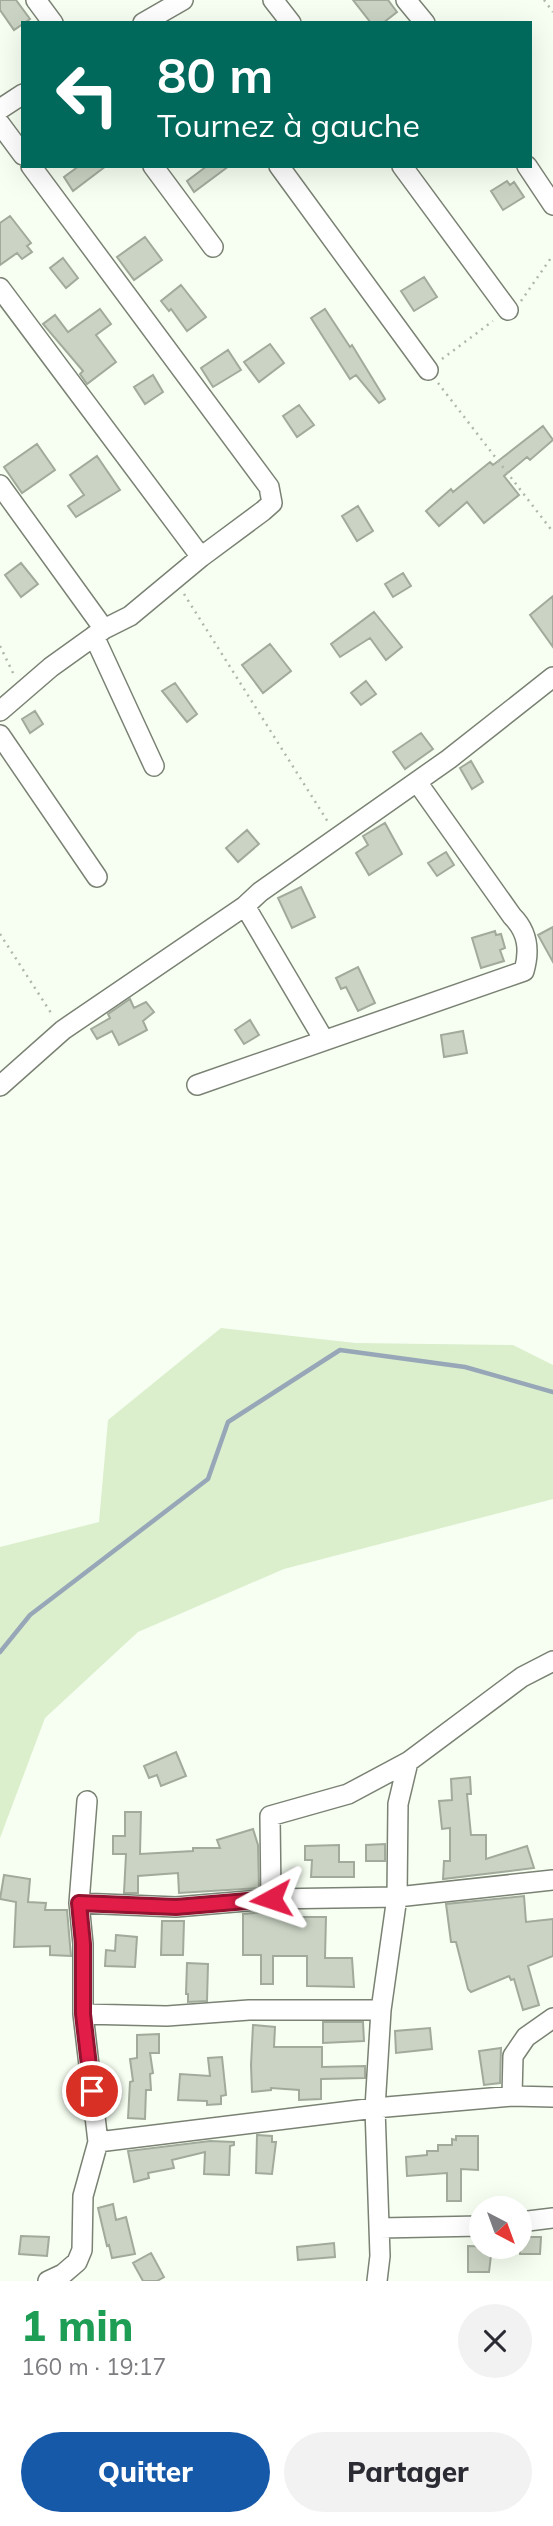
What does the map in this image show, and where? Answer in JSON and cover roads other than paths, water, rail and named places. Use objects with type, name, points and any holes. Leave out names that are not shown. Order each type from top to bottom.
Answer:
[{"type":"street","points":[[36,0],[52,21]]},
{"type":"street","points":[[147,21],[183,0]]},
{"type":"street","points":[[273,0],[289,21]]},
{"type":"street","points":[[406,0],[423,21]]},
{"type":"street","points":[[0,109],[21,95]]},
{"type":"street","points":[[0,124],[21,152]]},
{"type":"street","points":[[0,712],[51,667],[99,633],[130,616],[272,503],[270,487],[32,168]]},
{"type":"street","points":[[154,168],[213,247]]},
{"type":"street","points":[[280,168],[428,370]]},
{"type":"street","points":[[403,168],[508,310]]},
{"type":"street","points":[[528,168],[553,205]]},
{"type":"street","points":[[0,288],[201,557]]},
{"type":"street","points":[[0,485],[99,633],[154,766]]},
{"type":"street","points":[[0,1086],[63,1030],[245,906],[260,892],[449,759],[553,677]]},
{"type":"street","points":[[0,735],[97,877]]},
{"type":"street","points":[[197,1085],[524,971],[529,956],[523,927],[417,782]]},
{"type":"street","points":[[245,906],[324,1040]]},
{"type":"street","points":[[271,1899],[270,1816],[348,1794],[408,1762],[522,1677],[553,1661]]},
{"type":"street","points":[[377,2281],[380,2228],[375,2108],[381,2010],[397,1896],[398,1804],[408,1762]]},
{"type":"street","points":[[48,2281],[63,2274],[77,2262],[82,2250],[83,2196],[98,2142],[83,2014],[83,1944],[79,1903],[86,1801]]},
{"type":"street","points":[[79,1903],[176,1907],[271,1899],[397,1896],[553,1880]]},
{"type":"street","points":[[83,2014],[167,2016],[249,2010],[381,2010]]},
{"type":"street","points":[[512,2096],[513,2056],[526,2037],[553,2018]]},
{"type":"street","points":[[98,2142],[375,2108],[512,2096],[553,2097]]},
{"type":"street","points":[[532,2221],[553,2218]]},
{"type":"street","points":[[380,2228],[469,2226]]},
{"type":"waterway","points":[[0,1652],[30,1615],[208,1479],[228,1422],[340,1350],[465,1367],[553,1392]]}]
